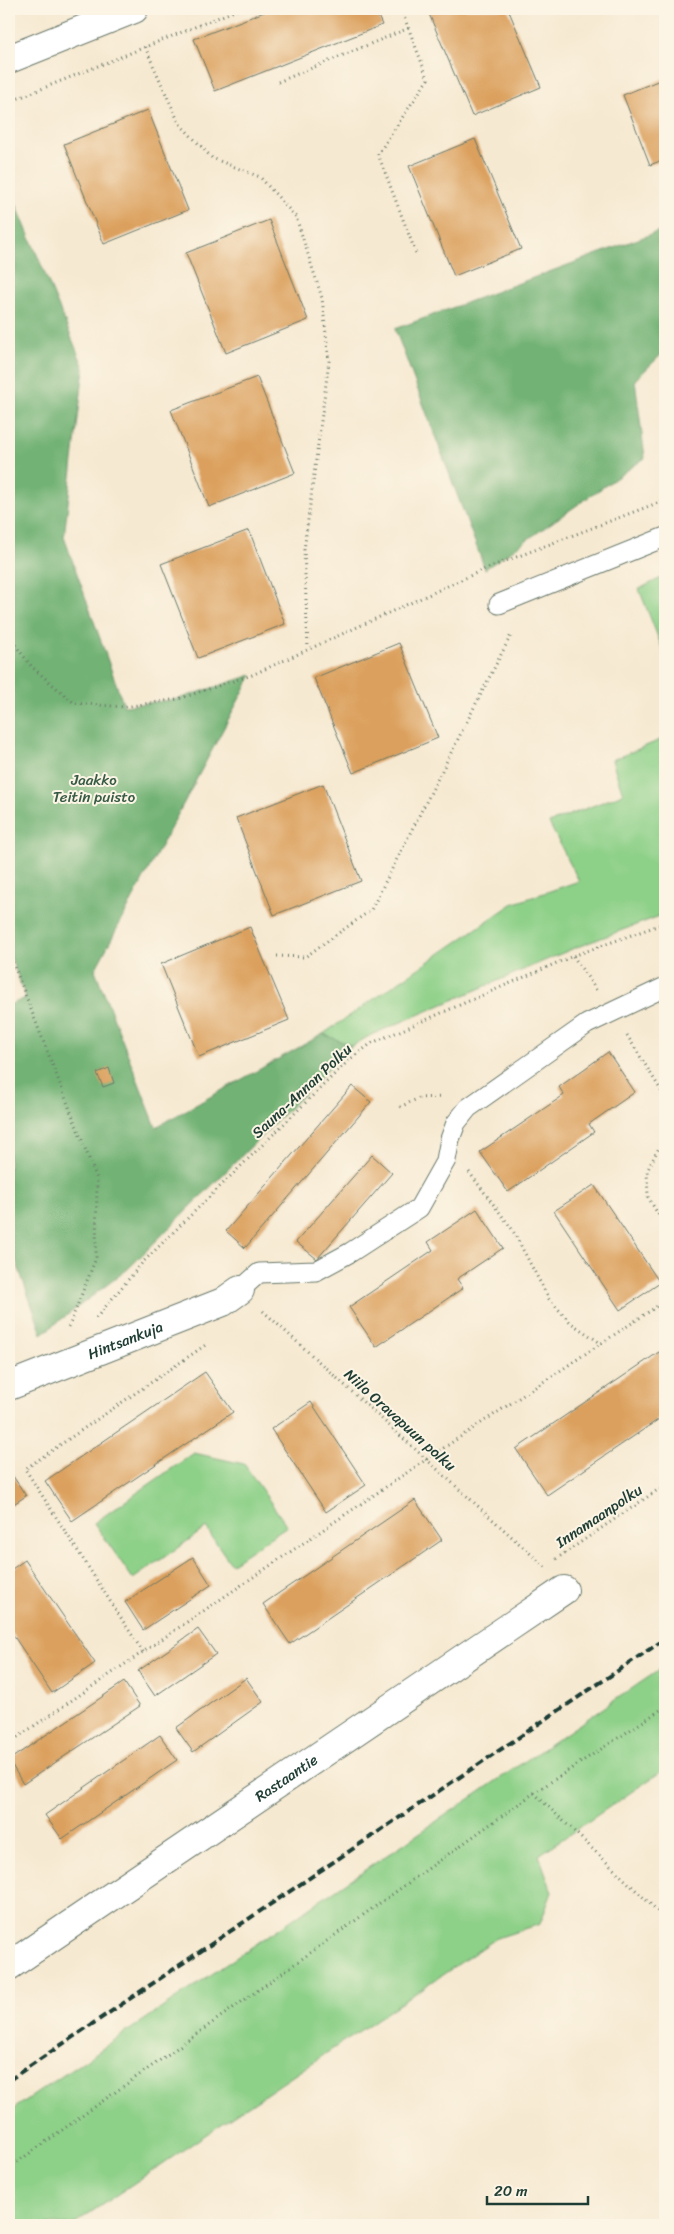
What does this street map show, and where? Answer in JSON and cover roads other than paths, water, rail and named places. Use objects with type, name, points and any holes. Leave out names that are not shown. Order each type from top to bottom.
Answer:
[{"type":"street","points":[[9,60],[134,9]]},
{"type":"street","name":"Hintsankuja","points":[[9,1386],[223,1302],[240,1290]]},
{"type":"street","name":"Rastaantie","points":[[9,1966],[564,1590]]},
{"type":"lane","points":[[499,604],[665,537]]},
{"type":"lane","points":[[240,1290],[259,1273],[316,1271],[351,1252],[419,1208],[446,1160],[450,1138],[456,1123],[468,1108],[587,1024],[665,986]]},
{"type":"railway","points":[[9,2080],[665,1639]]},
{"type":"park label","name":"Jaakko Teitin puisto","points":[[94,788]]}]
